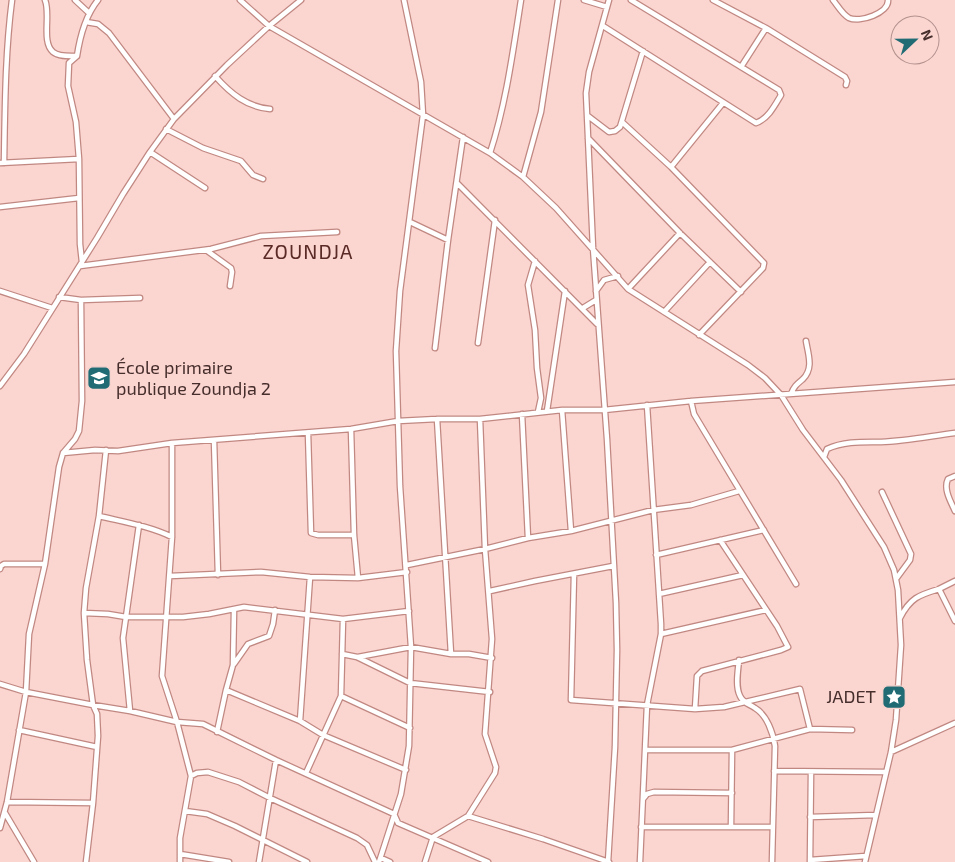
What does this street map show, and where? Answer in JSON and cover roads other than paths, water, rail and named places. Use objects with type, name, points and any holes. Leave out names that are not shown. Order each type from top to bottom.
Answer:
[{"type":"street","points":[[12,0],[2,119],[2,163],[79,159]]},
{"type":"street","points":[[45,0],[50,47],[53,52],[60,55],[77,56]]},
{"type":"street","points":[[75,0],[89,13]]},
{"type":"street","points":[[81,264],[79,159],[76,122],[68,86],[70,63],[77,56],[80,38],[89,13],[98,0]]},
{"type":"street","points":[[240,0],[269,26],[490,153],[523,177],[556,208],[628,289],[753,369],[769,381],[781,395],[803,430],[841,480],[884,547],[896,579],[900,620],[900,673],[896,720],[891,752],[865,862]]},
{"type":"street","points":[[0,386],[24,354],[166,129],[215,76],[269,26],[301,0]]},
{"type":"street","points":[[390,862],[380,860],[401,794],[406,770],[410,728],[411,647],[407,565],[400,486],[396,350],[400,291],[423,115],[421,82],[404,0]]},
{"type":"street","points":[[490,153],[506,89],[521,0]]},
{"type":"street","points":[[523,177],[541,112],[558,0]]},
{"type":"street","points":[[584,0],[607,7]]},
{"type":"street","points":[[468,816],[609,862],[613,799],[617,650],[611,520],[593,248],[587,84],[610,0]]},
{"type":"street","points":[[603,26],[723,103],[758,123],[770,112],[781,95],[779,90],[631,0]]},
{"type":"street","points":[[713,0],[766,28],[845,77],[846,85]]},
{"type":"street","points":[[833,0],[844,14],[853,19],[863,18],[884,9],[888,4],[888,0]]},
{"type":"street","points":[[86,22],[98,24],[109,33],[174,119]]},
{"type":"street","points":[[742,67],[766,28]]},
{"type":"street","points":[[588,116],[609,132],[615,131],[622,122],[642,51]]},
{"type":"street","points":[[215,76],[228,90],[245,102],[256,108],[270,110]]},
{"type":"street","points":[[671,167],[723,103]]},
{"type":"street","points":[[622,122],[671,167],[762,260],[763,268],[699,335]]},
{"type":"street","points":[[166,129],[203,148],[241,161],[253,175],[263,179]]},
{"type":"street","points":[[435,348],[463,137]]},
{"type":"street","points":[[588,138],[680,233],[741,292]]},
{"type":"street","points":[[150,152],[205,188]]},
{"type":"street","points":[[457,183],[598,324]]},
{"type":"street","points":[[0,207],[79,198]]},
{"type":"street","points":[[478,343],[496,220]]},
{"type":"street","points":[[410,222],[448,240]]},
{"type":"street","points":[[81,264],[206,250],[261,236],[337,232]]},
{"type":"street","points":[[628,289],[680,233]]},
{"type":"street","points":[[206,250],[231,268],[230,286]]},
{"type":"street","points":[[536,262],[528,285],[542,398],[538,412]]},
{"type":"street","points":[[664,312],[710,262]]},
{"type":"street","points":[[596,291],[604,280],[618,276]]},
{"type":"street","points":[[0,291],[52,308]]},
{"type":"street","points":[[547,411],[565,291]]},
{"type":"street","points":[[59,297],[81,300],[140,298]]},
{"type":"street","points":[[0,828],[5,813],[26,692],[29,634],[45,564],[59,466],[63,453],[78,431],[81,411],[81,300]]},
{"type":"street","points":[[583,308],[596,300]]},
{"type":"street","points":[[791,394],[794,386],[805,377],[810,368],[806,341]]},
{"type":"street","points":[[63,453],[118,451],[172,443],[351,429],[437,418],[480,419],[547,411],[604,410],[691,401],[955,382]]},
{"type":"street","points":[[691,401],[694,414],[796,584]]},
{"type":"street","points":[[640,862],[647,705],[660,634],[647,405]]},
{"type":"street","points":[[562,410],[571,531]]},
{"type":"street","points":[[522,414],[528,538]]},
{"type":"street","points":[[437,418],[451,654]]},
{"type":"street","points":[[425,862],[433,837],[468,816],[496,772],[485,734],[492,658],[490,591],[485,549],[480,419]]},
{"type":"street","points":[[351,429],[354,535],[358,578]]},
{"type":"street","points":[[308,433],[311,532],[318,535],[354,535]]},
{"type":"street","points":[[824,457],[827,449],[845,444],[955,433]]},
{"type":"street","points":[[214,440],[218,575]]},
{"type":"street","points":[[172,443],[172,537],[162,676],[191,776],[180,838],[180,862]]},
{"type":"street","points":[[86,862],[93,802],[97,714],[93,706],[87,660],[84,613],[86,588],[99,516],[106,450]]},
{"type":"street","points":[[955,476],[948,479],[946,483],[955,512]]},
{"type":"street","points":[[407,565],[528,538],[571,531],[653,510],[691,504],[739,491]]},
{"type":"street","points":[[882,492],[911,554],[910,560],[896,579]]},
{"type":"street","points":[[99,516],[157,530],[172,537]]},
{"type":"street","points":[[130,711],[123,638],[139,525]]},
{"type":"street","points":[[656,555],[764,530]]},
{"type":"street","points":[[695,709],[697,676],[702,671],[781,650],[788,646],[720,540]]},
{"type":"street","points":[[0,569],[4,564],[45,564]]},
{"type":"street","points":[[490,591],[613,566]]},
{"type":"street","points":[[170,576],[261,572],[310,577],[358,578],[407,572]]},
{"type":"street","points":[[574,574],[571,700],[695,709],[744,702],[800,689],[810,729]]},
{"type":"street","points":[[659,594],[742,574]]},
{"type":"street","points":[[300,721],[310,577]]},
{"type":"street","points":[[900,620],[911,601],[955,581]]},
{"type":"street","points":[[939,588],[955,621]]},
{"type":"street","points":[[84,613],[108,614],[126,618],[183,618],[244,607],[343,619],[409,611]]},
{"type":"street","points":[[218,732],[233,665],[234,610]]},
{"type":"street","points":[[233,665],[248,644],[269,636],[275,610]]},
{"type":"street","points":[[660,634],[766,610]]},
{"type":"street","points":[[306,773],[341,696],[343,619]]},
{"type":"street","points":[[357,658],[411,647],[451,654],[469,654],[492,658]]},
{"type":"street","points":[[342,654],[357,658],[410,683],[490,692]]},
{"type":"street","points":[[739,660],[738,692],[744,702],[757,708],[763,714],[774,739],[772,862]]},
{"type":"street","points":[[0,684],[26,692],[93,706],[130,711],[176,722],[203,724],[394,814],[398,823],[488,862]]},
{"type":"street","points":[[226,690],[300,721],[324,735],[406,770]]},
{"type":"street","points":[[341,696],[410,728]]},
{"type":"street","points":[[891,752],[955,723]]},
{"type":"street","points":[[645,750],[732,750],[810,729],[852,730]]},
{"type":"street","points":[[19,730],[97,747]]},
{"type":"street","points":[[731,828],[732,750]]},
{"type":"street","points":[[259,862],[276,760]]},
{"type":"street","points":[[774,771],[886,772]]},
{"type":"street","points":[[191,776],[197,773],[208,772],[240,782],[357,838],[366,845],[374,862]]},
{"type":"street","points":[[810,772],[810,861],[866,856]]},
{"type":"street","points":[[642,799],[647,794],[654,792],[732,793]]},
{"type":"street","points":[[7,802],[93,802]]},
{"type":"street","points":[[186,811],[207,814],[307,862]]},
{"type":"street","points":[[5,813],[34,862]]},
{"type":"street","points":[[810,816],[876,815]]},
{"type":"street","points":[[641,827],[773,827]]},
{"type":"street","points":[[180,854],[229,862]]},
{"type":"place","name":"École primaire publique Zoundja 2","points":[[99,378]]},
{"type":"place","name":"JADET","points":[[894,697]]},
{"type":"district","name":"ZOUNDJA","points":[[308,252]]}]
